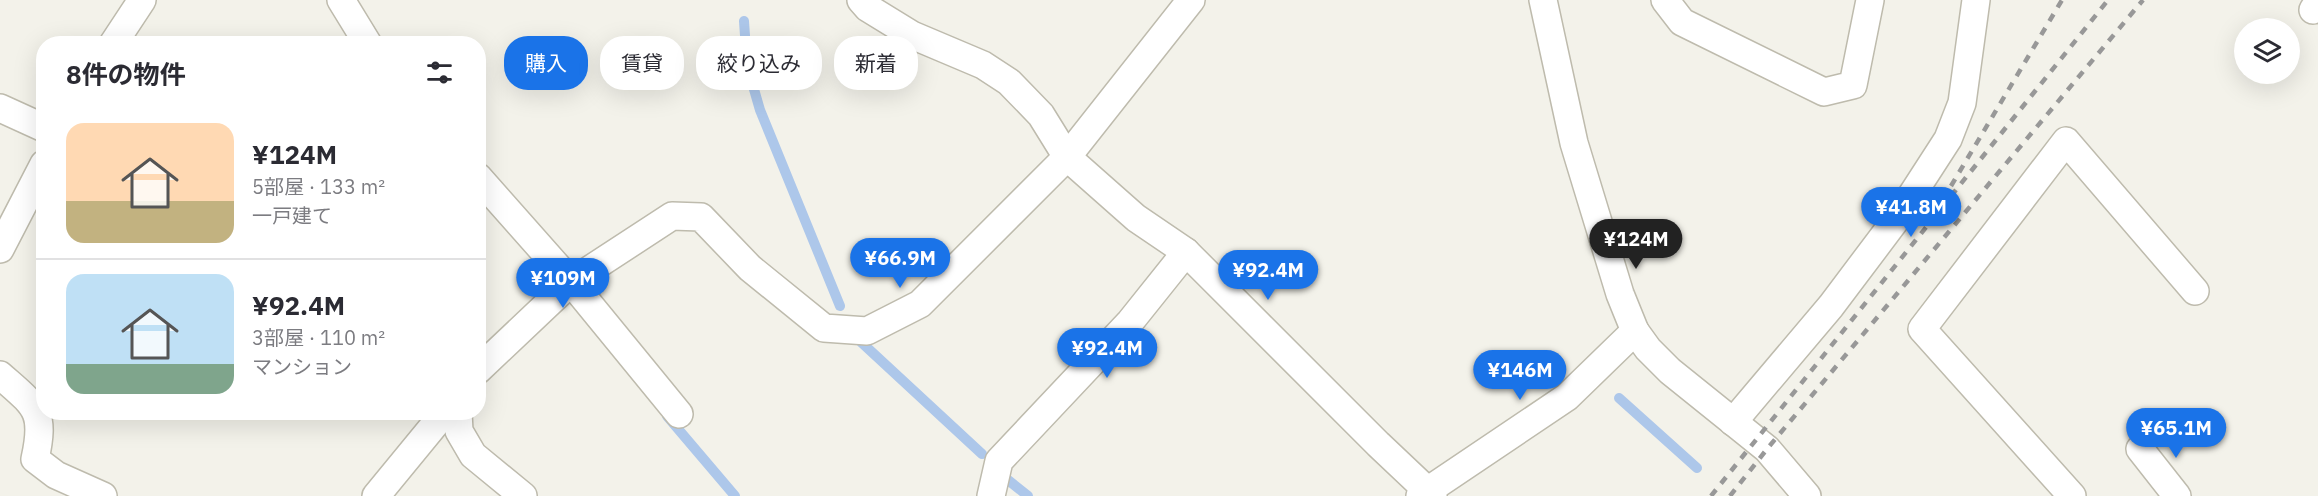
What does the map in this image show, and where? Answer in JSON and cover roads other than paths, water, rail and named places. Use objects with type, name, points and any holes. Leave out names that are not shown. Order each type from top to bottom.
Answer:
[{"type":"street","points":[[118,36],[142,0]]},
{"type":"street","points":[[341,0],[363,36]]},
{"type":"street","points":[[861,0],[868,8],[912,35],[983,64],[1009,82],[1041,115],[1067,157],[1136,218],[1186,252],[1427,494],[1567,397],[1635,331]]},
{"type":"street","points":[[486,362],[571,282],[672,216],[701,217],[750,268],[824,328],[867,331],[920,304],[1067,157],[1191,0]]},
{"type":"street","points":[[1543,0],[1574,143],[1620,294],[1635,331],[1648,349],[1670,371],[1767,449],[1807,496]]},
{"type":"street","points":[[1665,0],[1682,22],[1824,92],[1853,85],[1870,0]]},
{"type":"street","points":[[1733,422],[1838,297],[1895,221],[1948,139],[1962,103],[1976,0]]},
{"type":"street","points":[[0,108],[36,124]]},
{"type":"street","points":[[2072,496],[1922,329],[2066,141],[2195,291]]},
{"type":"street","points":[[0,249],[36,179]]},
{"type":"street","points":[[486,186],[571,282],[679,414]]},
{"type":"street","points":[[992,496],[999,461],[1130,322],[1186,252]]},
{"type":"street","points":[[0,375],[34,405],[36,413]]},
{"type":"street","points":[[38,420],[41,432],[35,459],[56,475],[103,496]]},
{"type":"street","points":[[376,496],[438,420]]},
{"type":"street","points":[[458,420],[459,431],[473,455],[523,496]]},
{"type":"street","points":[[2140,449],[2176,496]]},
{"type":"waterway","points":[[744,21],[747,65],[760,110],[840,306]]},
{"type":"waterway","points":[[861,342],[982,454]]},
{"type":"waterway","points":[[1619,398],[1697,468]]},
{"type":"waterway","points":[[667,416],[735,496]]},
{"type":"waterway","points":[[1003,476],[1028,496]]},
{"type":"railway","points":[[1951,186],[2062,0]]},
{"type":"railway","points":[[1711,496],[2108,0]]},
{"type":"railway","points":[[1730,496],[2143,0]]}]
